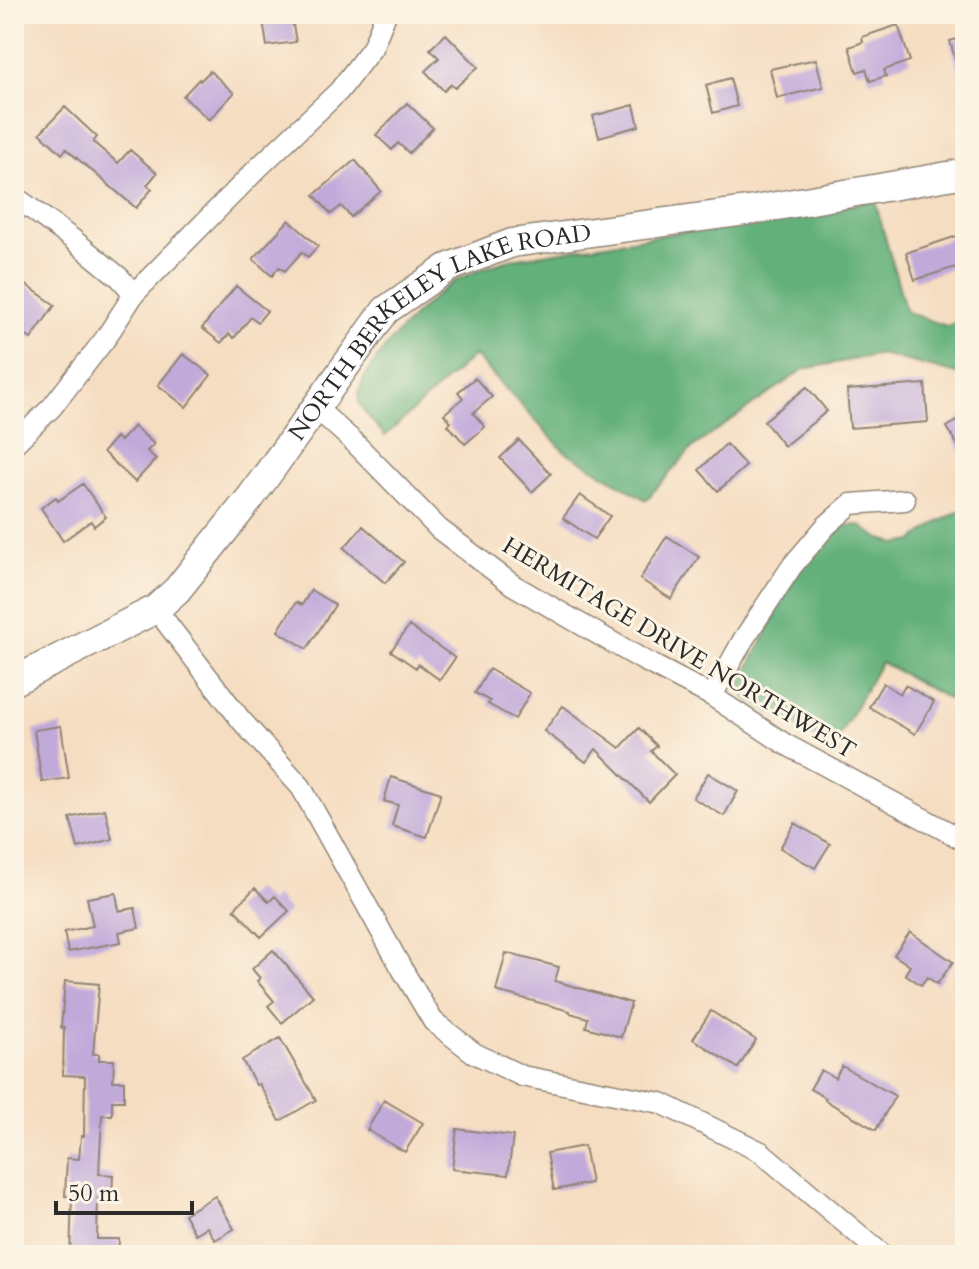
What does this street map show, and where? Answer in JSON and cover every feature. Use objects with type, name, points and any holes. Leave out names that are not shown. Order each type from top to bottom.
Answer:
[{"type":"street","points":[[14,444],[52,407],[105,339],[134,294],[339,91],[372,48],[386,14]]},
{"type":"street","name":"NORTH BERKELEY LAKE ROAD","points":[[14,681],[156,609],[177,590],[251,497],[386,310],[447,268],[512,243],[754,210],[965,173]]},
{"type":"street","points":[[14,196],[120,278],[134,294]]},
{"type":"street","name":"HERMITAGE DRIVE NORTHWEST","points":[[316,408],[353,441],[439,529],[513,585],[712,696],[785,744],[965,841]]},
{"type":"street","points":[[712,696],[743,640],[792,566],[826,526],[851,504],[905,500]]},
{"type":"street","points":[[156,609],[241,720],[301,787],[433,1021],[474,1053],[522,1076],[661,1103],[761,1152],[883,1255]]},
{"type":"green space","points":[[875,201],[906,312],[946,326],[965,320],[965,376],[881,354],[804,369],[693,447],[646,500],[563,450],[474,355],[385,436],[360,405],[360,388],[368,372],[397,334],[447,287],[478,271],[512,259]]},
{"type":"green space","points":[[965,508],[965,708],[881,662],[833,747],[746,698],[741,682],[794,580],[819,547],[845,526],[859,525],[879,538],[897,544],[913,541],[935,524]]},
{"type":"building","points":[[262,14],[291,14],[296,42],[267,46]]},
{"type":"building","points":[[898,25],[910,61],[884,70],[886,76],[870,81],[866,69],[857,72],[849,47],[863,42],[862,37]]},
{"type":"building","points":[[446,34],[478,67],[455,88],[451,84],[444,91],[425,71],[439,58],[430,49]]},
{"type":"building","points":[[965,37],[965,80],[961,80],[950,41]]},
{"type":"building","points":[[816,59],[823,87],[777,98],[770,69]]},
{"type":"building","points":[[210,71],[234,93],[209,120],[183,96]]},
{"type":"building","points":[[730,78],[737,106],[713,113],[706,85]]},
{"type":"building","points":[[407,103],[433,128],[409,153],[398,143],[392,150],[376,135]]},
{"type":"building","points":[[634,105],[639,126],[599,137],[593,116]]},
{"type":"building","points":[[65,107],[97,137],[93,142],[118,163],[130,150],[157,173],[147,185],[152,189],[136,208],[66,149],[62,154],[40,133]]},
{"type":"building","points":[[355,160],[381,191],[351,217],[341,206],[331,214],[314,195]]},
{"type":"building","points":[[289,220],[318,246],[308,257],[302,252],[285,271],[279,267],[272,276],[253,259]]},
{"type":"building","points":[[960,235],[965,264],[915,280],[906,253]]},
{"type":"building","points":[[22,282],[55,305],[31,339],[14,327],[14,292]]},
{"type":"building","points":[[236,286],[267,311],[258,322],[251,317],[234,338],[229,334],[221,343],[202,328]]},
{"type":"building","points":[[183,354],[211,375],[186,407],[158,385]]},
{"type":"building","points":[[475,378],[492,397],[473,413],[485,427],[465,444],[448,425],[451,422],[444,414],[463,398],[458,392]]},
{"type":"building","points":[[925,384],[928,422],[850,428],[847,390]]},
{"type":"building","points":[[807,387],[827,411],[784,446],[764,421]]},
{"type":"building","points":[[965,416],[965,458],[947,427]]},
{"type":"building","points":[[134,426],[154,444],[147,451],[156,459],[135,482],[103,452],[116,437],[120,441]]},
{"type":"building","points":[[519,440],[551,474],[532,492],[500,458]]},
{"type":"building","points":[[726,444],[746,466],[718,491],[699,470]]},
{"type":"building","points":[[83,484],[106,517],[94,526],[91,521],[63,541],[41,508]]},
{"type":"building","points":[[580,495],[610,516],[594,539],[563,518]]},
{"type":"building","points":[[363,526],[404,562],[385,583],[344,548]]},
{"type":"building","points":[[667,536],[699,557],[671,599],[640,579]]},
{"type":"building","points":[[311,590],[335,605],[307,649],[278,631],[296,602],[302,605]]},
{"type":"building","points":[[409,626],[455,658],[440,680],[418,664],[416,668],[391,651]]},
{"type":"building","points":[[489,669],[530,693],[515,719],[475,693]]},
{"type":"building","points":[[883,683],[900,694],[905,685],[934,702],[915,734],[869,707]]},
{"type":"building","points":[[563,706],[620,748],[639,728],[657,746],[651,751],[675,775],[649,802],[596,749],[586,762],[544,731]]},
{"type":"building","points":[[61,726],[69,778],[42,782],[34,730]]},
{"type":"building","points":[[708,773],[738,791],[724,816],[693,798]]},
{"type":"building","points":[[391,777],[441,793],[427,837],[392,826],[398,805],[384,801]]},
{"type":"building","points":[[105,809],[112,839],[78,848],[70,818]]},
{"type":"building","points":[[795,823],[830,844],[815,868],[780,848]]},
{"type":"building","points":[[255,888],[269,902],[275,896],[289,911],[261,937],[234,909]]},
{"type":"building","points":[[116,893],[119,911],[135,908],[139,928],[119,932],[121,942],[68,952],[64,932],[93,926],[87,898]]},
{"type":"building","points":[[910,932],[953,962],[937,984],[927,977],[921,985],[905,974],[910,966],[894,955]]},
{"type":"building","points":[[273,950],[313,996],[282,1023],[268,1006],[274,1001],[257,981],[260,978],[252,969]]},
{"type":"building","points":[[506,953],[559,967],[555,981],[631,1003],[621,1037],[586,1027],[588,1018],[570,1011],[496,991]]},
{"type":"building","points":[[65,981],[99,984],[93,1054],[99,1054],[99,1060],[114,1060],[113,1081],[124,1081],[124,1101],[112,1101],[112,1115],[102,1115],[99,1174],[113,1175],[112,1199],[98,1198],[97,1239],[119,1239],[118,1255],[70,1255],[72,1197],[65,1196],[67,1158],[79,1159],[81,1136],[84,1136],[85,1076],[63,1075],[64,1028],[61,1028]]},
{"type":"building","points":[[711,1011],[756,1040],[738,1068],[693,1039]]},
{"type":"building","points":[[280,1038],[316,1100],[280,1121],[242,1060]]},
{"type":"building","points":[[842,1066],[895,1096],[876,1130],[810,1089],[821,1070],[835,1078]]},
{"type":"building","points":[[384,1100],[423,1123],[405,1152],[367,1130]]},
{"type":"building","points":[[457,1129],[513,1136],[508,1175],[452,1169]]},
{"type":"building","points":[[584,1146],[591,1183],[554,1190],[547,1153]]},
{"type":"building","points":[[215,1196],[234,1229],[215,1240],[207,1227],[195,1234],[184,1214]]}]
